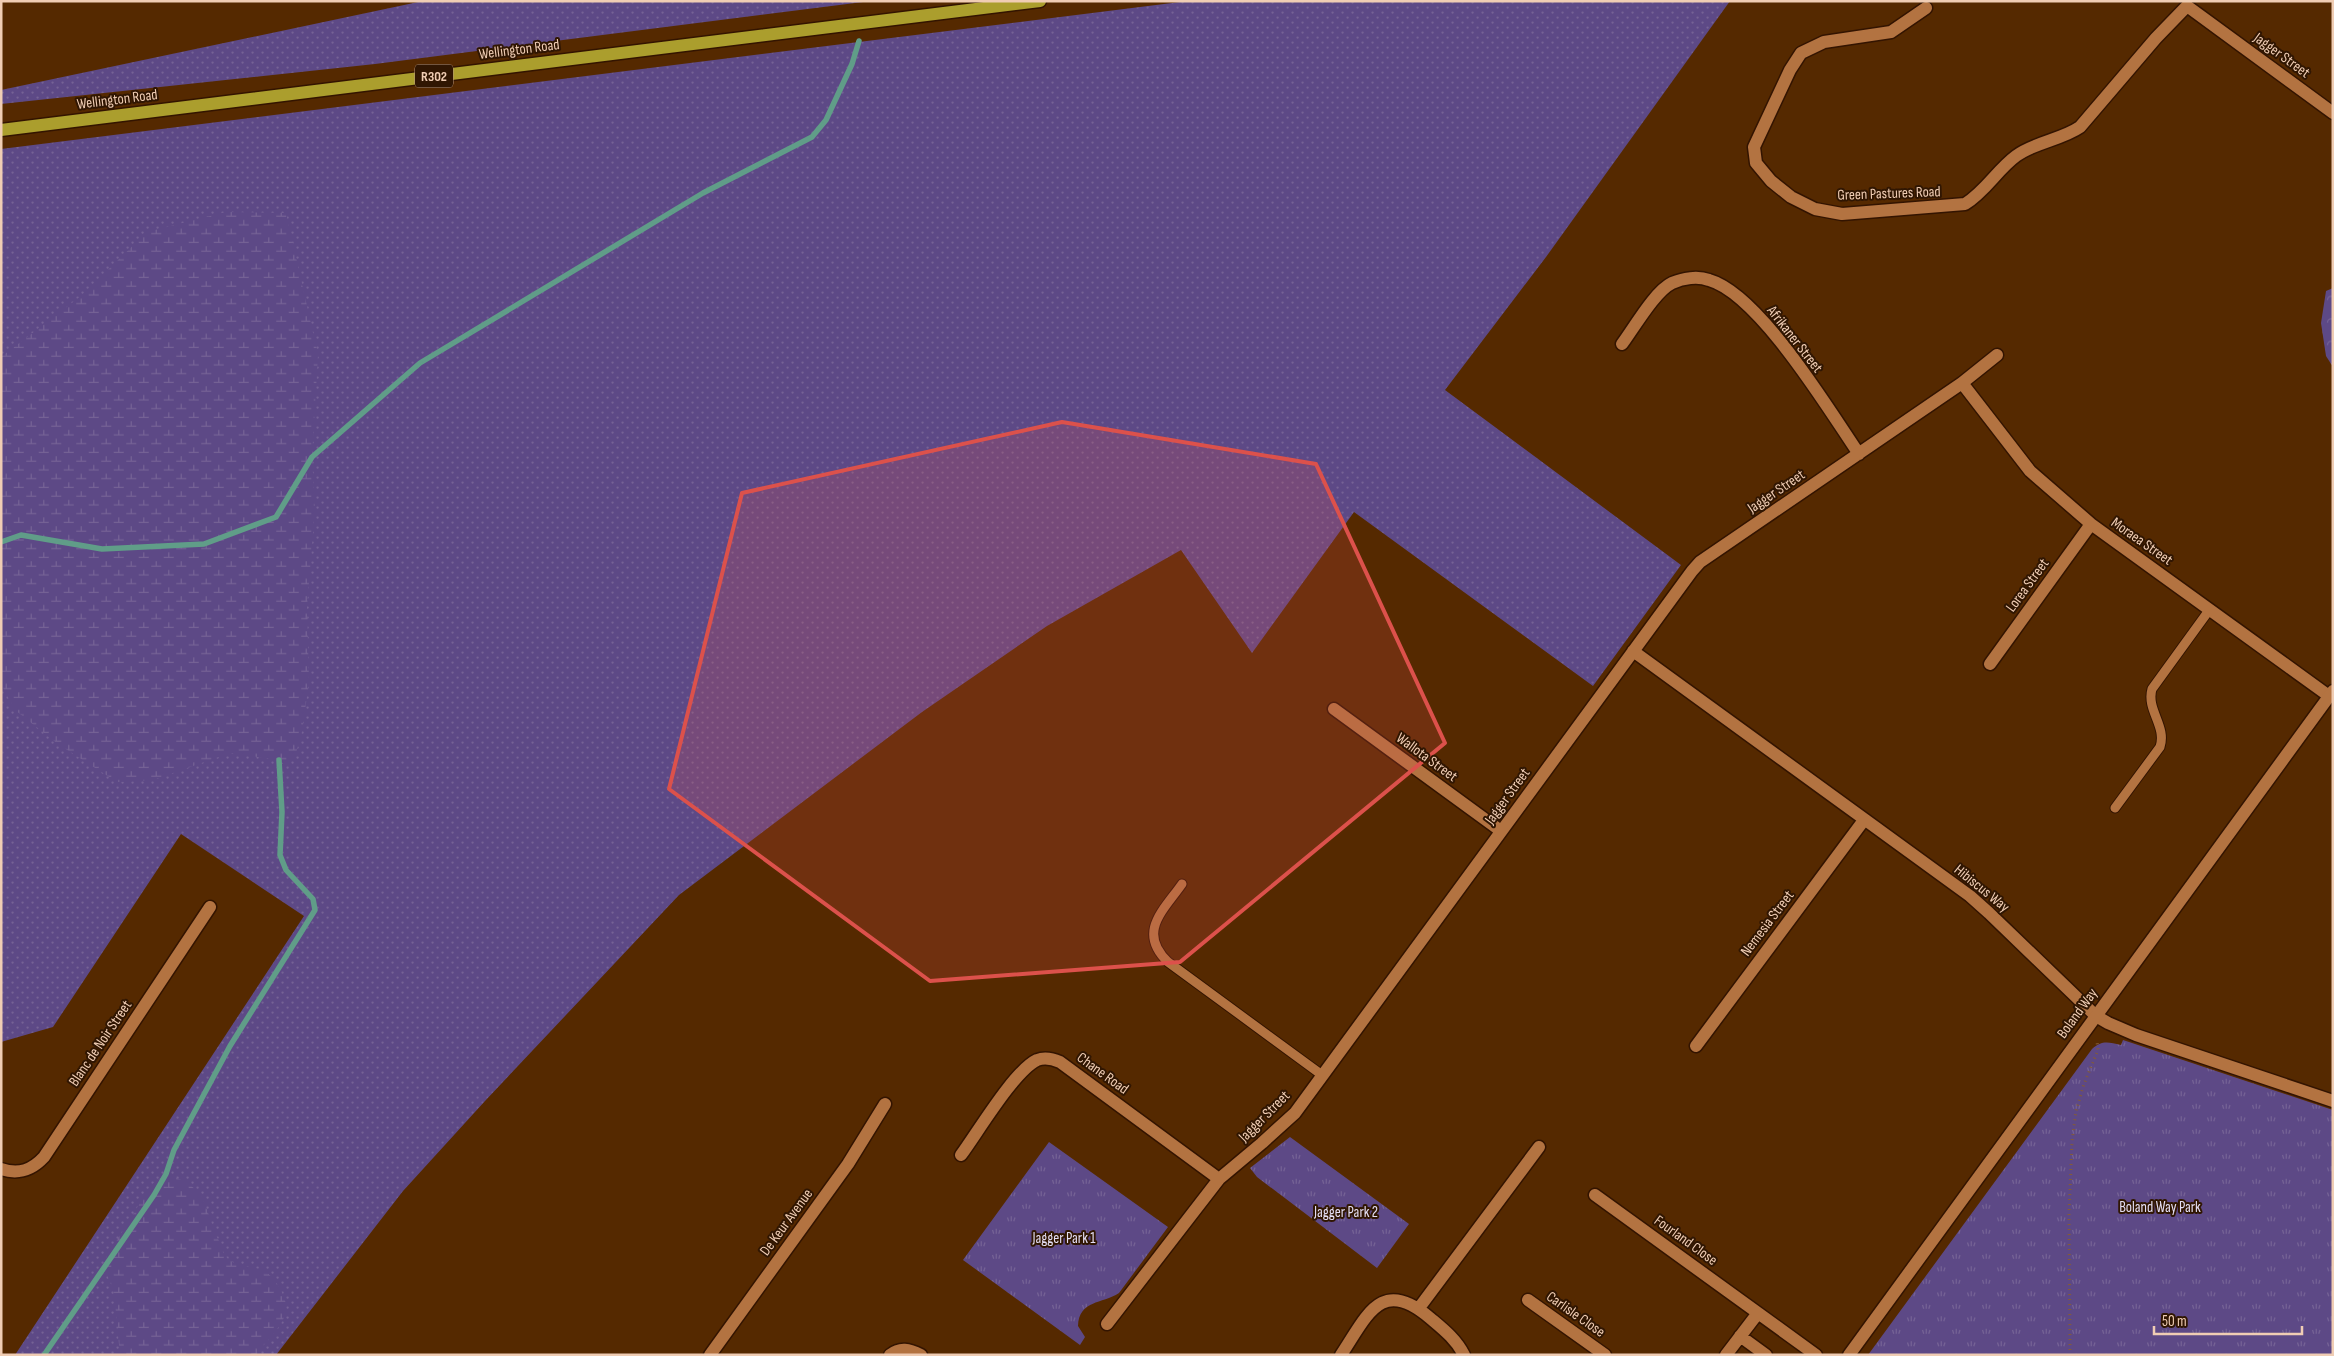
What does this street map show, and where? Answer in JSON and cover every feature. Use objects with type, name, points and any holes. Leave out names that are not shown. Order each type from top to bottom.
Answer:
[{"type":"main road","name":"Wellington Road","points":[[1,130],[1040,1]]},
{"type":"street","name":"Green Pastures Road","points":[[1926,8],[1891,32],[1824,42],[1801,53],[1790,70],[1754,147],[1756,163],[1770,180],[1791,197],[1815,209],[1842,214],[1966,204],[1980,195],[2018,155],[2068,135],[2080,126],[2156,38],[2189,4],[2211,23]]},
{"type":"street","name":"Jagger Street","points":[[2211,23],[2333,113]]},
{"type":"street","name":"Afrikaner Street","points":[[1622,344],[1660,292],[1672,283],[1690,278],[1710,280],[1729,291],[1755,312],[1776,336],[1860,454]]},
{"type":"street","name":"Jagger Street","points":[[1107,1324],[1219,1179],[1295,1113],[1684,581],[1700,562],[1962,383],[1997,355]]},
{"type":"street","name":"Moraea Street","points":[[1962,383],[2030,471],[2091,524],[2331,694]]},
{"type":"street","name":"Lorea Street","points":[[1990,664],[2091,524]]},
{"type":"street","name":"Hibiscus Way","points":[[1633,651],[1990,913],[2096,1016],[2136,1035],[2333,1101]]},
{"type":"street","name":"Boland Way","points":[[1849,1355],[2331,694]]},
{"type":"street","name":"Wallota Street","points":[[1334,709],[1501,831]]},
{"type":"street","name":"Nemesia Street","points":[[1696,1046],[1864,820]]},
{"type":"street","name":"Blanc de Noir Street","points":[[1,1169],[13,1172],[23,1171],[31,1168],[44,1157],[210,908]]},
{"type":"street","name":"Chane Road","points":[[961,1155],[1018,1076],[1038,1060],[1052,1059],[1060,1062],[1219,1179]]},
{"type":"street","name":"De Keur Avenue","points":[[710,1355],[848,1164],[885,1104]]},
{"type":"street","points":[[1418,1308],[1539,1147]]},
{"type":"street","name":"Fourland Close","points":[[1595,1195],[1816,1355]]},
{"type":"street","points":[[1341,1355],[1370,1312],[1376,1307],[1394,1299],[1406,1300],[1418,1308],[1449,1334],[1464,1355]]},
{"type":"street","name":"Carlisle Close","points":[[1528,1300],[1605,1355]]},
{"type":"street","points":[[1726,1355],[1758,1314]]},
{"type":"street","points":[[1740,1336],[1766,1355]]},
{"type":"street","points":[[890,1355],[898,1349],[907,1349],[921,1355]]},
{"type":"lane","points":[[2115,808],[2160,748],[2162,741],[2159,725],[2150,701],[2152,689],[2210,609]]},
{"type":"lane","points":[[1182,884],[1158,919],[1152,938],[1155,948],[1168,962],[1322,1075]]},
{"type":"path","points":[[2070,1355],[2069,1213],[2072,1142],[2076,1111],[2084,1084],[2098,1050],[2097,1041]]},
{"type":"highlighted area","points":[[1062,422],[1316,464],[1445,743],[1180,962],[930,981],[669,789],[742,493]]},
{"type":"green space","points":[[423,1],[871,1],[375,64],[1,104],[1,90]]},
{"type":"green space","points":[[1188,1],[1730,1],[1546,257],[1445,390],[1681,565],[1593,686],[1354,512],[1252,653],[1181,550],[1047,626],[922,712],[679,895],[403,1191],[276,1355],[15,1355],[304,916],[181,834],[53,1027],[1,1042],[1,149]]},
{"type":"green space","points":[[226,212],[286,213],[318,355],[312,457],[315,508],[307,606],[309,682],[302,731],[296,753],[285,765],[279,760],[230,753],[153,780],[117,782],[58,744],[15,710],[1,684],[1,357],[81,296],[147,232]]},
{"type":"green space","points":[[2333,288],[2333,367],[2326,356],[2321,323],[2326,291]]},
{"type":"green space","name":"Boland Way Park","points":[[2123,1040],[2333,1110],[2333,1355],[1868,1355],[2092,1049],[2105,1042],[2121,1045]]},
{"type":"green space","name":"Jagger Park 2","points":[[1290,1137],[1409,1224],[1377,1268],[1257,1177],[1250,1168]]},
{"type":"green space","name":"Jagger Park 1","points":[[1049,1142],[1168,1227],[1119,1293],[1092,1304],[1082,1311],[1078,1326],[1085,1337],[1080,1345],[963,1260]]},
{"type":"green space","points":[[166,1174],[180,1179],[198,1192],[203,1199],[222,1250],[227,1258],[238,1265],[264,1271],[272,1278],[282,1293],[286,1304],[284,1318],[256,1355],[120,1355],[114,1292],[104,1267],[106,1258],[151,1185]]},
{"type":"waterway","points":[[1,542],[21,535],[102,549],[204,544],[276,517],[312,457],[420,363],[703,193],[812,137],[826,120],[852,64],[859,41]]},
{"type":"waterway","points":[[44,1355],[154,1195],[166,1174],[174,1150],[230,1046],[315,910],[313,899],[286,870],[280,855],[282,812],[279,760]]}]
